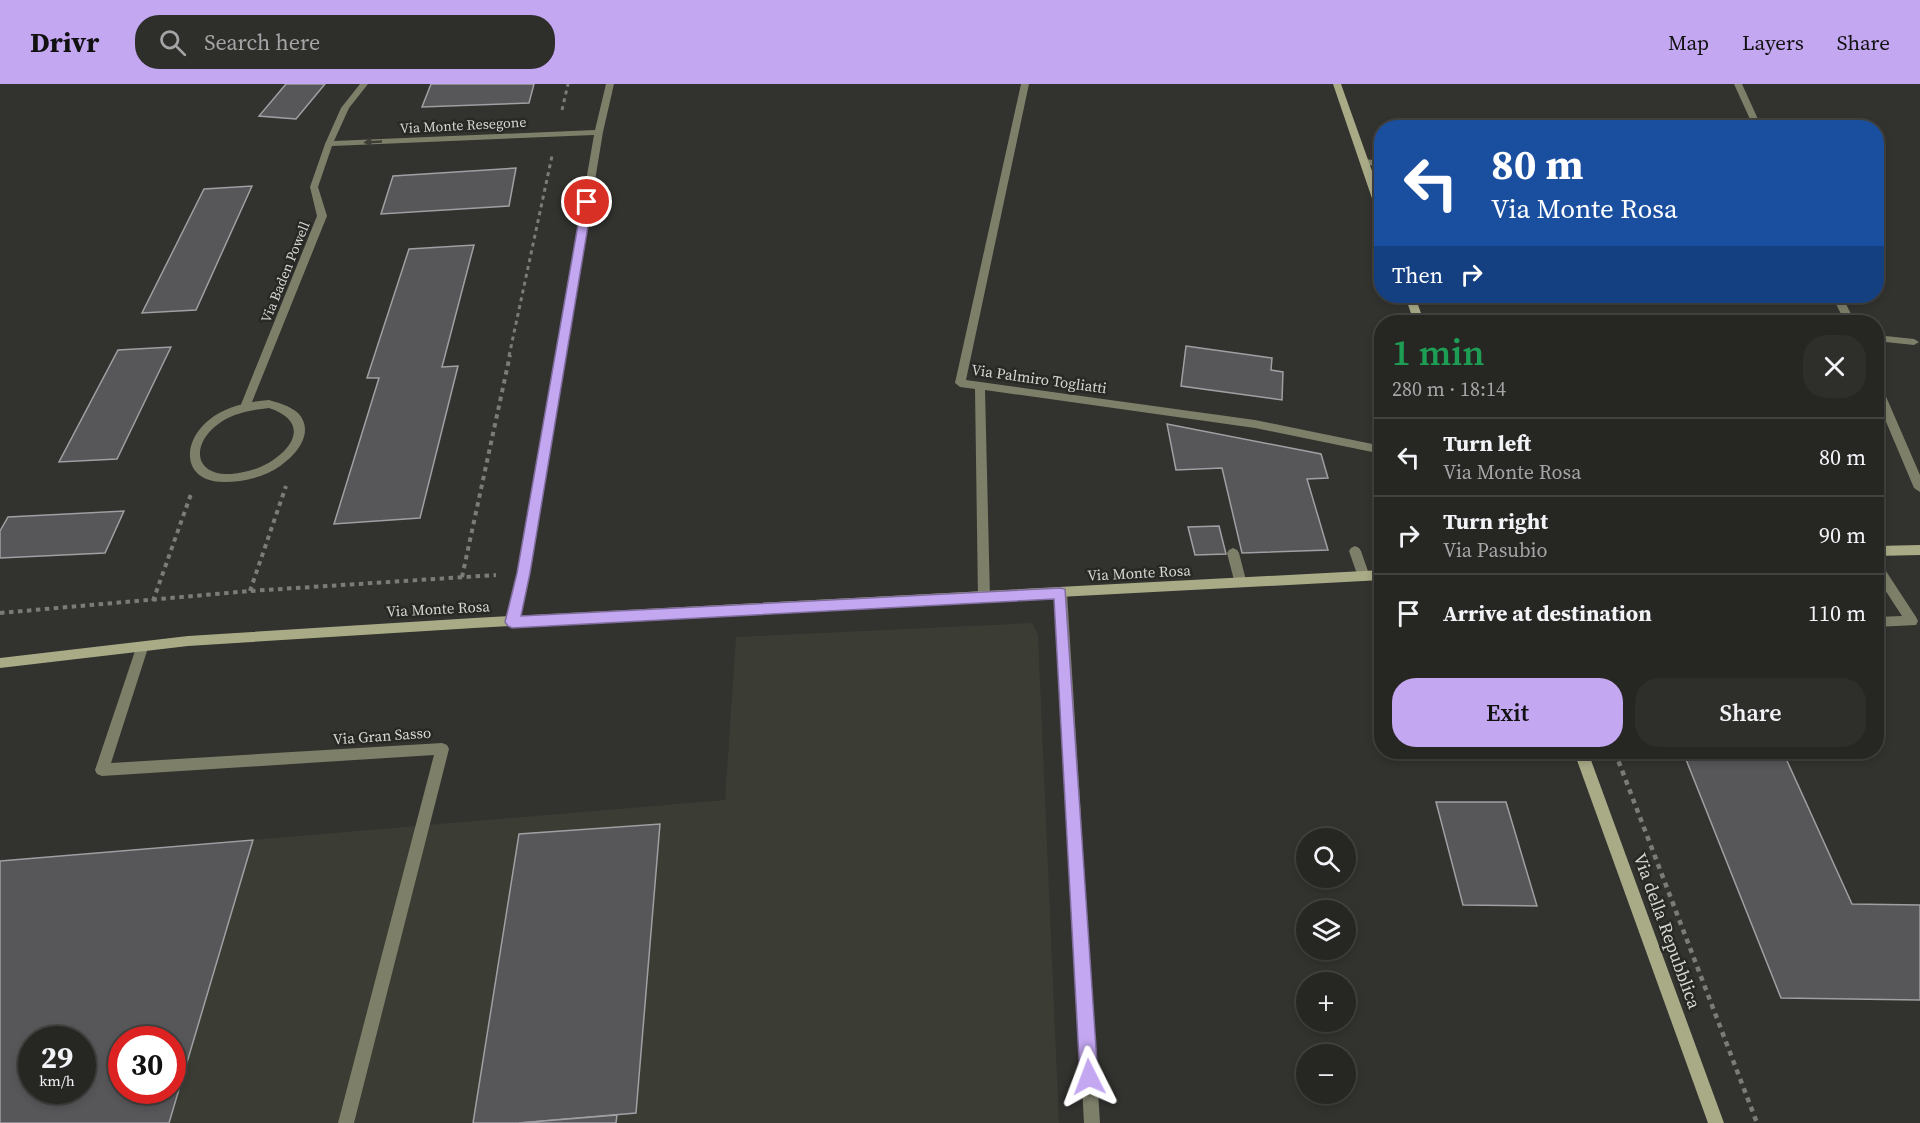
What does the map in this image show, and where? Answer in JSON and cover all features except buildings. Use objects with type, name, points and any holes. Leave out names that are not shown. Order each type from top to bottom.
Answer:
[{"type":"street","name":"Via Baden Powell","points":[[245,407],[322,216],[314,187],[329,144],[345,108],[364,84]]},
{"type":"street","points":[[512,622],[524,573],[599,132],[610,84]]},
{"type":"street","name":"Via Palmiro Togliatti","points":[[1025,84],[960,383],[1255,424],[1374,448]]},
{"type":"street","points":[[1337,84],[1374,190]]},
{"type":"street","points":[[1738,84],[1754,120]]},
{"type":"street","name":"Via Monte Resegone","points":[[329,144],[599,132]]},
{"type":"street","points":[[1364,162],[1374,163]]},
{"type":"street","points":[[1884,339],[1914,342]]},
{"type":"street","points":[[980,386],[984,598]]},
{"type":"street","points":[[269,404],[284,407],[295,414],[299,420],[300,432],[296,445],[282,460],[266,470],[247,476],[224,479],[208,476],[198,468],[193,456],[196,443],[212,423],[228,413],[245,407],[269,404]]},
{"type":"street","points":[[1884,404],[1920,488]]},
{"type":"street","points":[[1884,551],[1920,550]]},
{"type":"street","points":[[1355,551],[1364,577]]},
{"type":"street","points":[[1233,553],[1242,584]]},
{"type":"street","name":"Via Monte Rosa","points":[[0,663],[188,641],[1374,576]]},
{"type":"street","points":[[1884,577],[1912,621],[1884,622]]},
{"type":"street","points":[[1060,593],[1092,1123]]},
{"type":"street","name":"Via Gran Sasso","points":[[142,648],[102,770],[442,748],[346,1123]]},
{"type":"street","name":"Via della Repubblica","points":[[1584,759],[1716,1123]]},
{"type":"path","points":[[462,577],[568,84]]},
{"type":"path","points":[[250,591],[293,466],[282,460]]},
{"type":"path","points":[[153,601],[192,488],[208,476]]},
{"type":"path","points":[[0,613],[250,591],[524,573]]},
{"type":"path","points":[[1618,759],[1757,1123]]},
{"type":"shaded area","points":[[1032,623],[1038,635],[1059,1123],[0,1123],[0,861],[725,800],[736,637]]},
{"type":"route","points":[[587,202],[524,573],[512,622],[1060,593],[1089,1077]]}]
